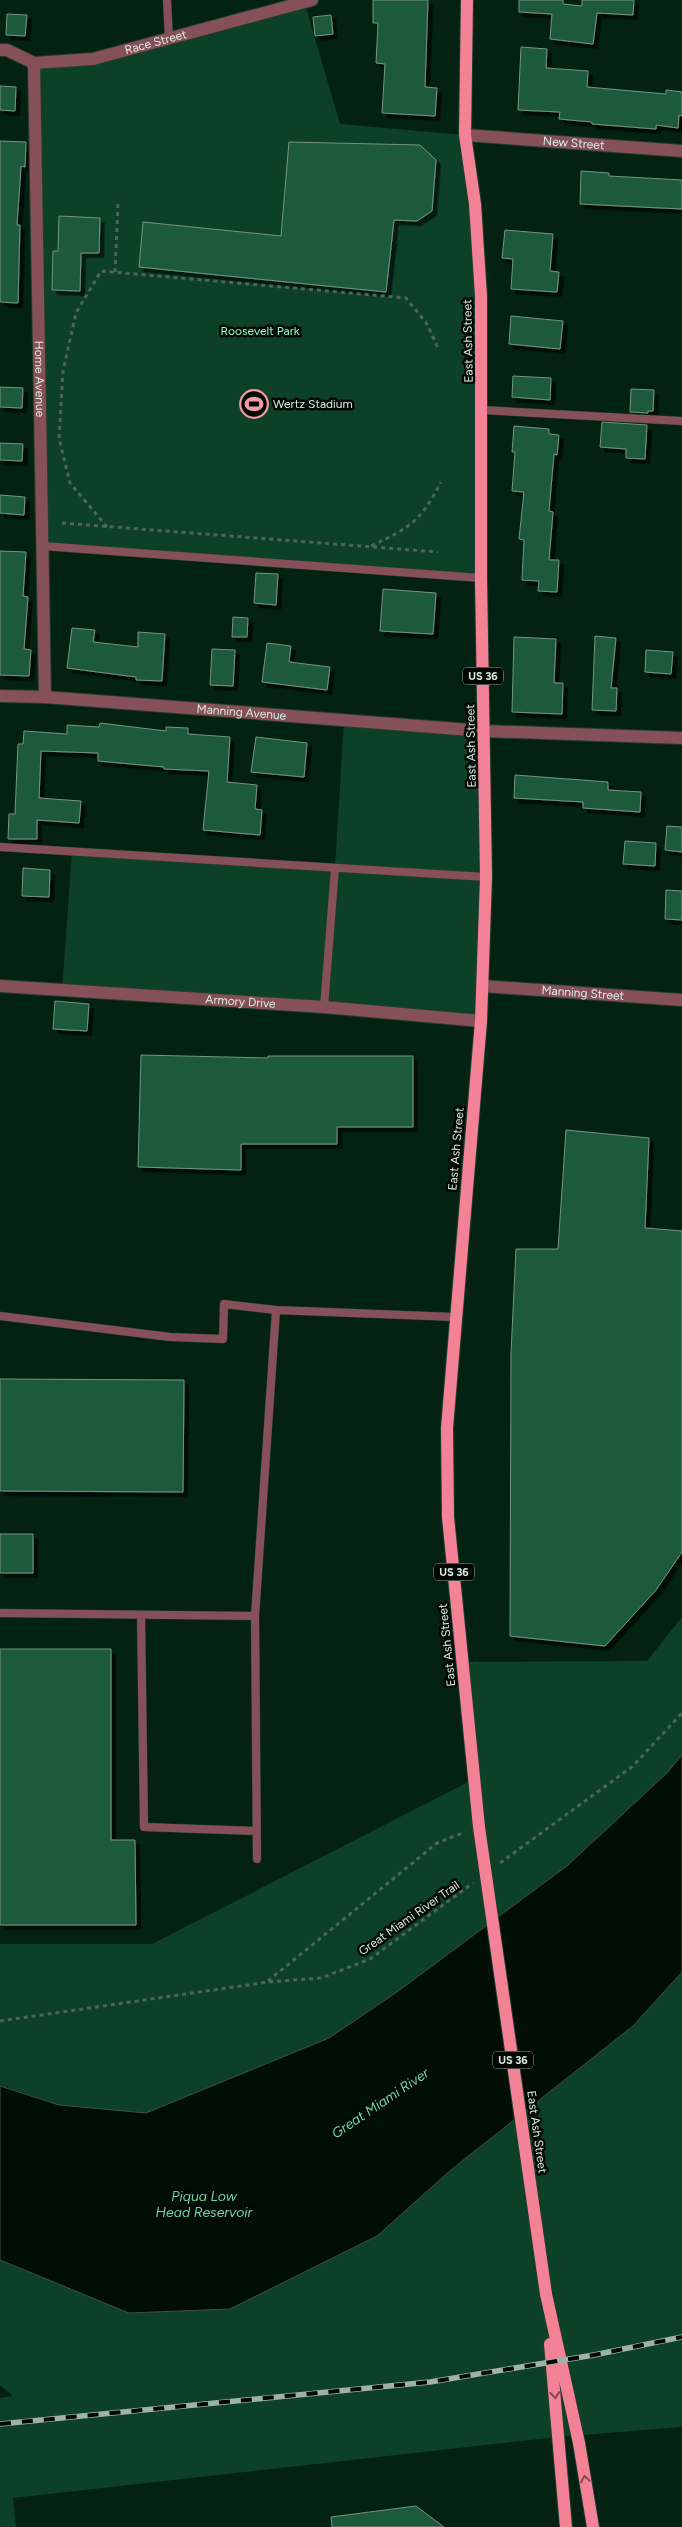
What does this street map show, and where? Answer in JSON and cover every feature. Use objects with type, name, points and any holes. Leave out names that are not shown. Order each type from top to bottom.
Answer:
[{"type":"main road","name":"East Ash Street","points":[[467,0],[465,134],[475,204],[481,296],[486,877],[481,1022],[447,1428],[448,1517],[479,1827],[546,2294],[566,2527]]},
{"type":"main road","name":"East Ash Street","points":[[546,2294],[579,2443],[593,2527]]},
{"type":"street","name":"Race Street","points":[[0,50],[7,50],[34,63],[93,59],[312,0]]},
{"type":"street","name":"Home Avenue","points":[[34,63],[44,696]]},
{"type":"street","name":"New Street","points":[[465,134],[682,151]]},
{"type":"street","name":"Manning Avenue","points":[[0,696],[44,696],[484,731],[682,738]]},
{"type":"street","name":"Armory Drive","points":[[0,986],[324,1006],[481,1022]]},
{"type":"street","name":"Manning Street","points":[[483,986],[682,1000]]},
{"type":"lane","points":[[168,0],[169,39]]},
{"type":"lane","points":[[482,410],[682,421]]},
{"type":"lane","points":[[42,546],[482,578]]},
{"type":"lane","points":[[0,847],[486,877]]},
{"type":"lane","points":[[324,1006],[335,868]]},
{"type":"lane","points":[[0,1316],[170,1337],[223,1339],[224,1304],[276,1310],[455,1317]]},
{"type":"lane","points":[[256,1859],[256,1616],[276,1310]]},
{"type":"lane","points":[[0,1613],[256,1616]]},
{"type":"lane","points":[[142,1615],[144,1827],[256,1831]]},
{"type":"path","points":[[114,272],[118,204]]},
{"type":"path","points":[[107,527],[70,483],[59,439],[62,371],[76,313],[101,271],[406,298],[427,324],[438,348]]},
{"type":"path","points":[[371,547],[405,530],[427,509],[441,482]]},
{"type":"path","points":[[62,524],[438,552]]},
{"type":"path","points":[[496,1866],[633,1766],[682,1713]]},
{"type":"path","points":[[268,1982],[437,1843],[479,1827]]},
{"type":"path","name":"Great Miami River Trail","points":[[0,2021],[268,1982],[321,1978],[370,1959],[481,1878]]},
{"type":"green space","name":"Roosevelt Park","points":[[304,1],[340,124],[465,135],[475,204],[481,578],[42,546],[34,63],[93,59]]},
{"type":"green space","points":[[344,721],[484,731],[481,1021],[62,990],[72,851],[335,867]]},
{"type":"green space","points":[[682,1617],[682,1755],[667,1773],[568,1865],[397,1992],[329,2038],[146,2113],[59,2105],[0,2085],[0,1944],[152,1944],[474,1779],[463,1662],[647,1661]]},
{"type":"green space","points":[[682,1972],[682,2427],[558,2437],[13,2498],[16,2527],[0,2527],[0,2398],[13,2396],[0,2385],[0,2260],[129,2313],[377,2236],[452,2169],[633,2026]]},
{"type":"water","name":"Piqua Low Head Reservoir","points":[[682,1755],[682,1972],[633,2026],[452,2169],[377,2236],[230,2309],[129,2313],[0,2260],[0,2086],[59,2105],[146,2113],[329,2038],[397,1992],[568,1865],[667,1773]]},
{"type":"building","points":[[373,0],[428,0],[425,87],[437,88],[435,116],[382,113],[385,64],[376,63],[378,23],[373,23]]},
{"type":"building","points":[[519,0],[563,0],[563,4],[582,6],[582,0],[634,0],[633,15],[597,13],[593,44],[550,39],[552,14],[519,12]]},
{"type":"building","points":[[7,14],[27,15],[25,36],[6,35]]},
{"type":"building","points":[[331,15],[333,34],[315,36],[313,17]]},
{"type":"building","points":[[521,47],[547,49],[546,68],[588,71],[587,87],[666,94],[666,90],[682,92],[682,116],[679,115],[678,128],[656,125],[656,129],[592,124],[592,122],[559,119],[560,112],[518,110]]},
{"type":"building","points":[[0,86],[16,87],[15,111],[0,110]]},
{"type":"building","points":[[0,141],[26,142],[25,167],[21,166],[17,225],[20,225],[18,303],[0,302]]},
{"type":"building","points":[[289,142],[420,145],[436,160],[432,211],[417,221],[394,220],[386,292],[139,267],[143,222],[281,236]]},
{"type":"building","points":[[581,171],[609,173],[609,176],[682,180],[682,209],[580,204]]},
{"type":"building","points":[[59,216],[100,218],[99,253],[81,253],[80,291],[52,290],[53,251],[58,251]]},
{"type":"building","points":[[505,230],[553,234],[550,271],[559,272],[557,292],[511,289],[513,259],[502,258]]},
{"type":"building","points":[[511,316],[563,321],[560,349],[509,344]]},
{"type":"building","points":[[513,376],[551,378],[550,400],[512,397]]},
{"type":"building","points":[[0,387],[23,388],[22,408],[0,407]]},
{"type":"building","points":[[631,389],[654,390],[653,411],[648,411],[648,413],[630,412]]},
{"type":"building","points":[[602,422],[647,425],[645,459],[626,458],[626,449],[600,447]]},
{"type":"building","points":[[514,426],[549,429],[549,434],[559,435],[557,455],[554,454],[549,511],[553,512],[549,560],[559,560],[557,592],[538,591],[539,581],[522,580],[524,540],[519,539],[524,492],[512,491],[515,452],[512,452]]},
{"type":"building","points":[[0,443],[23,444],[22,461],[0,460]]},
{"type":"building","points":[[0,495],[25,497],[24,515],[0,513]]},
{"type":"building","points":[[0,551],[26,552],[23,596],[28,597],[24,649],[31,650],[29,676],[0,675]]},
{"type":"building","points":[[256,573],[278,574],[276,605],[254,603]]},
{"type":"building","points":[[383,589],[436,593],[433,634],[380,631]]},
{"type":"building","points":[[233,617],[248,618],[247,637],[232,637]]},
{"type":"building","points":[[72,628],[95,630],[93,642],[138,647],[138,632],[165,634],[162,681],[136,680],[136,677],[67,668]]},
{"type":"building","points":[[595,636],[616,638],[611,688],[617,688],[616,711],[592,710]]},
{"type":"building","points":[[514,637],[556,639],[554,683],[563,683],[562,714],[512,712]]},
{"type":"building","points":[[267,643],[291,646],[289,662],[330,667],[327,690],[262,682]]},
{"type":"building","points":[[212,649],[235,650],[233,686],[210,685]]},
{"type":"building","points":[[646,650],[673,652],[671,674],[645,672]]},
{"type":"building","points":[[100,723],[166,731],[166,727],[188,728],[188,734],[230,737],[227,782],[257,785],[255,809],[262,810],[260,835],[203,830],[209,771],[164,769],[164,767],[98,761],[98,753],[41,751],[39,798],[81,801],[79,823],[37,820],[37,839],[8,839],[9,814],[15,814],[18,744],[23,744],[24,731],[67,734],[67,725],[99,727]]},
{"type":"building","points":[[256,737],[307,743],[304,777],[251,772]]},
{"type":"building","points":[[515,775],[608,782],[608,790],[641,792],[640,812],[583,808],[583,802],[514,798]]},
{"type":"building","points":[[667,826],[682,827],[682,852],[665,850]]},
{"type":"building","points":[[625,841],[656,843],[655,866],[623,864]]},
{"type":"building","points":[[23,868],[50,870],[49,897],[22,896]]},
{"type":"building","points":[[666,890],[682,891],[682,920],[665,919]]},
{"type":"building","points":[[55,1001],[89,1004],[87,1031],[53,1029]]},
{"type":"building","points":[[141,1055],[268,1058],[268,1056],[413,1056],[413,1127],[337,1127],[337,1144],[241,1144],[241,1170],[138,1167]]},
{"type":"building","points":[[566,1130],[649,1138],[645,1228],[682,1231],[682,1552],[656,1590],[605,1646],[510,1636],[511,1353],[516,1249],[558,1249]]},
{"type":"building","points":[[0,1379],[184,1380],[183,1492],[0,1491]]},
{"type":"building","points":[[0,1534],[33,1534],[33,1573],[0,1573]]},
{"type":"building","points":[[0,1649],[111,1649],[111,1840],[135,1840],[136,1925],[0,1925]]},
{"type":"building","points":[[416,2506],[444,2527],[332,2527],[331,2517]]},
{"type":"railway","points":[[0,2424],[430,2382],[594,2355],[682,2337]]},
{"type":"place","name":"Wertz Stadium","points":[[254,404]]},
{"type":"water label","name":"Great Miami River","points":[[380,2103]]}]
